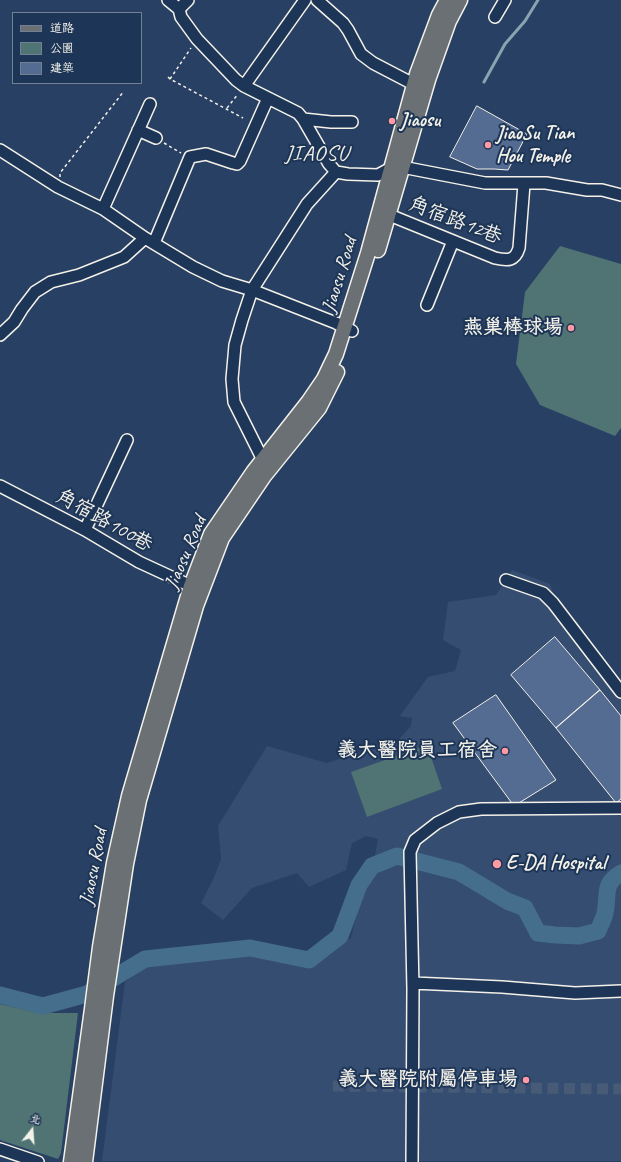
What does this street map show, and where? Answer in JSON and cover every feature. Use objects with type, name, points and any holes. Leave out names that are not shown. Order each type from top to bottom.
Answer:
[{"type":"main road","name":"Jiaosu Road","points":[[420,87],[417,74],[440,14],[447,0]]},
{"type":"main road","name":"Jiaosu Road","points":[[71,1162],[97,968],[106,955],[139,800],[196,606],[222,538],[291,426],[324,379],[349,330],[420,87],[449,21],[460,0]]},
{"type":"main road","name":"Jiaosu Road","points":[[85,1162],[106,996],[106,955],[114,863],[129,796],[191,586],[211,534],[267,464]]},
{"type":"street","points":[[168,0],[179,10],[181,17],[197,39],[236,80],[244,86],[298,113],[329,164],[336,172],[378,175],[397,167],[485,183],[546,183],[587,190],[602,190],[621,195]]},
{"type":"street","points":[[179,10],[188,0]]},
{"type":"street","points":[[244,86],[305,0]]},
{"type":"street","points":[[317,0],[343,23],[361,54],[373,63],[420,87]]},
{"type":"street","points":[[495,18],[505,0]]},
{"type":"street","points":[[0,335],[14,322],[35,292],[51,282],[79,275],[124,257],[150,240],[190,157],[206,154],[233,164],[237,164],[240,161],[268,98]]},
{"type":"street","points":[[104,209],[150,104]]},
{"type":"street","points":[[303,119],[331,122],[352,122]]},
{"type":"street","points":[[138,130],[156,138]]},
{"type":"street","points":[[0,150],[58,187],[104,209],[193,267],[222,281],[252,290],[336,323],[349,330]]},
{"type":"street","points":[[267,464],[234,402],[232,379],[235,345],[252,290],[307,204],[336,172]]},
{"type":"street","name":"角宿路12巷","points":[[384,213],[502,260],[509,260],[515,256],[519,248],[524,184]]},
{"type":"street","points":[[427,305],[453,241]]},
{"type":"street","points":[[85,530],[127,440]]},
{"type":"street","name":"角宿路100巷","points":[[0,486],[85,530],[139,562],[191,586]]},
{"type":"street","points":[[506,580],[543,593],[553,603],[621,692]]},
{"type":"street","points":[[412,1162],[413,983],[410,852],[415,840],[437,823],[460,812],[481,809],[621,808]]},
{"type":"street","points":[[413,983],[502,987],[575,993],[621,991]]},
{"type":"street","points":[[0,1149],[38,1162]]},
{"type":"path","points":[[170,79],[197,39]]},
{"type":"path","points":[[168,77],[243,118]]},
{"type":"path","points":[[226,109],[244,86]]},
{"type":"path","points":[[58,187],[60,173],[124,91]]},
{"type":"path","points":[[156,138],[190,157]]},
{"type":"shaded area","name":"E-DA Hospital","points":[[512,570],[550,584],[556,602],[621,684],[621,1161],[102,1161],[125,982],[154,960],[247,956],[307,967],[351,938],[360,897],[371,878],[378,839],[366,836],[352,843],[346,870],[309,887],[297,873],[252,888],[223,920],[201,903],[213,880],[221,859],[218,826],[267,746],[327,763],[399,739],[411,726],[412,718],[400,716],[428,677],[455,671],[461,650],[443,640],[448,602],[496,595]]},
{"type":"green space","name":"燕巢棒球場","points":[[560,246],[621,264],[621,428],[615,436],[540,405],[516,364],[525,292]]},
{"type":"green space","points":[[427,745],[442,789],[367,817],[351,772]]},
{"type":"green space","points":[[0,1004],[39,1013],[78,1013],[61,1153],[58,1159],[0,1140]]},
{"type":"building","name":"JiaoSu Tian Hou Temple","points":[[477,106],[527,134],[508,170],[477,169],[450,157]]},
{"type":"building","points":[[555,637],[600,690],[556,728],[511,675]]},
{"type":"building","points":[[600,690],[621,716],[621,799],[616,803],[556,728]]},
{"type":"building","name":"義大醫院員工宿舍","points":[[496,695],[556,780],[514,806],[453,723]]},
{"type":"waterway","points":[[484,82],[505,44],[525,21],[538,0]]},
{"type":"waterway","points":[[0,995],[43,1006],[87,994],[145,959],[250,948],[309,960],[340,936],[359,885],[372,866],[397,856],[459,872],[507,901],[525,908],[538,933],[555,935],[579,936],[598,931],[606,907],[607,890],[611,881],[621,873]]},
{"type":"tunnel","points":[[333,1086],[621,1089]]},
{"type":"place","name":"Jiaosu","points":[[392,121]]},
{"type":"place","name":"JiaoSu Tian Hou Temple","points":[[488,145]]},
{"type":"place","name":"燕巢棒球場","points":[[571,328]]},
{"type":"place","name":"義大醫院員工宿舍","points":[[505,751]]},
{"type":"place","name":"E-DA Hospital","points":[[497,864]]},
{"type":"place","name":"義大醫院附屬停車場","points":[[526,1080]]},
{"type":"district","name":"JIAOSU","points":[[317,154]]}]
